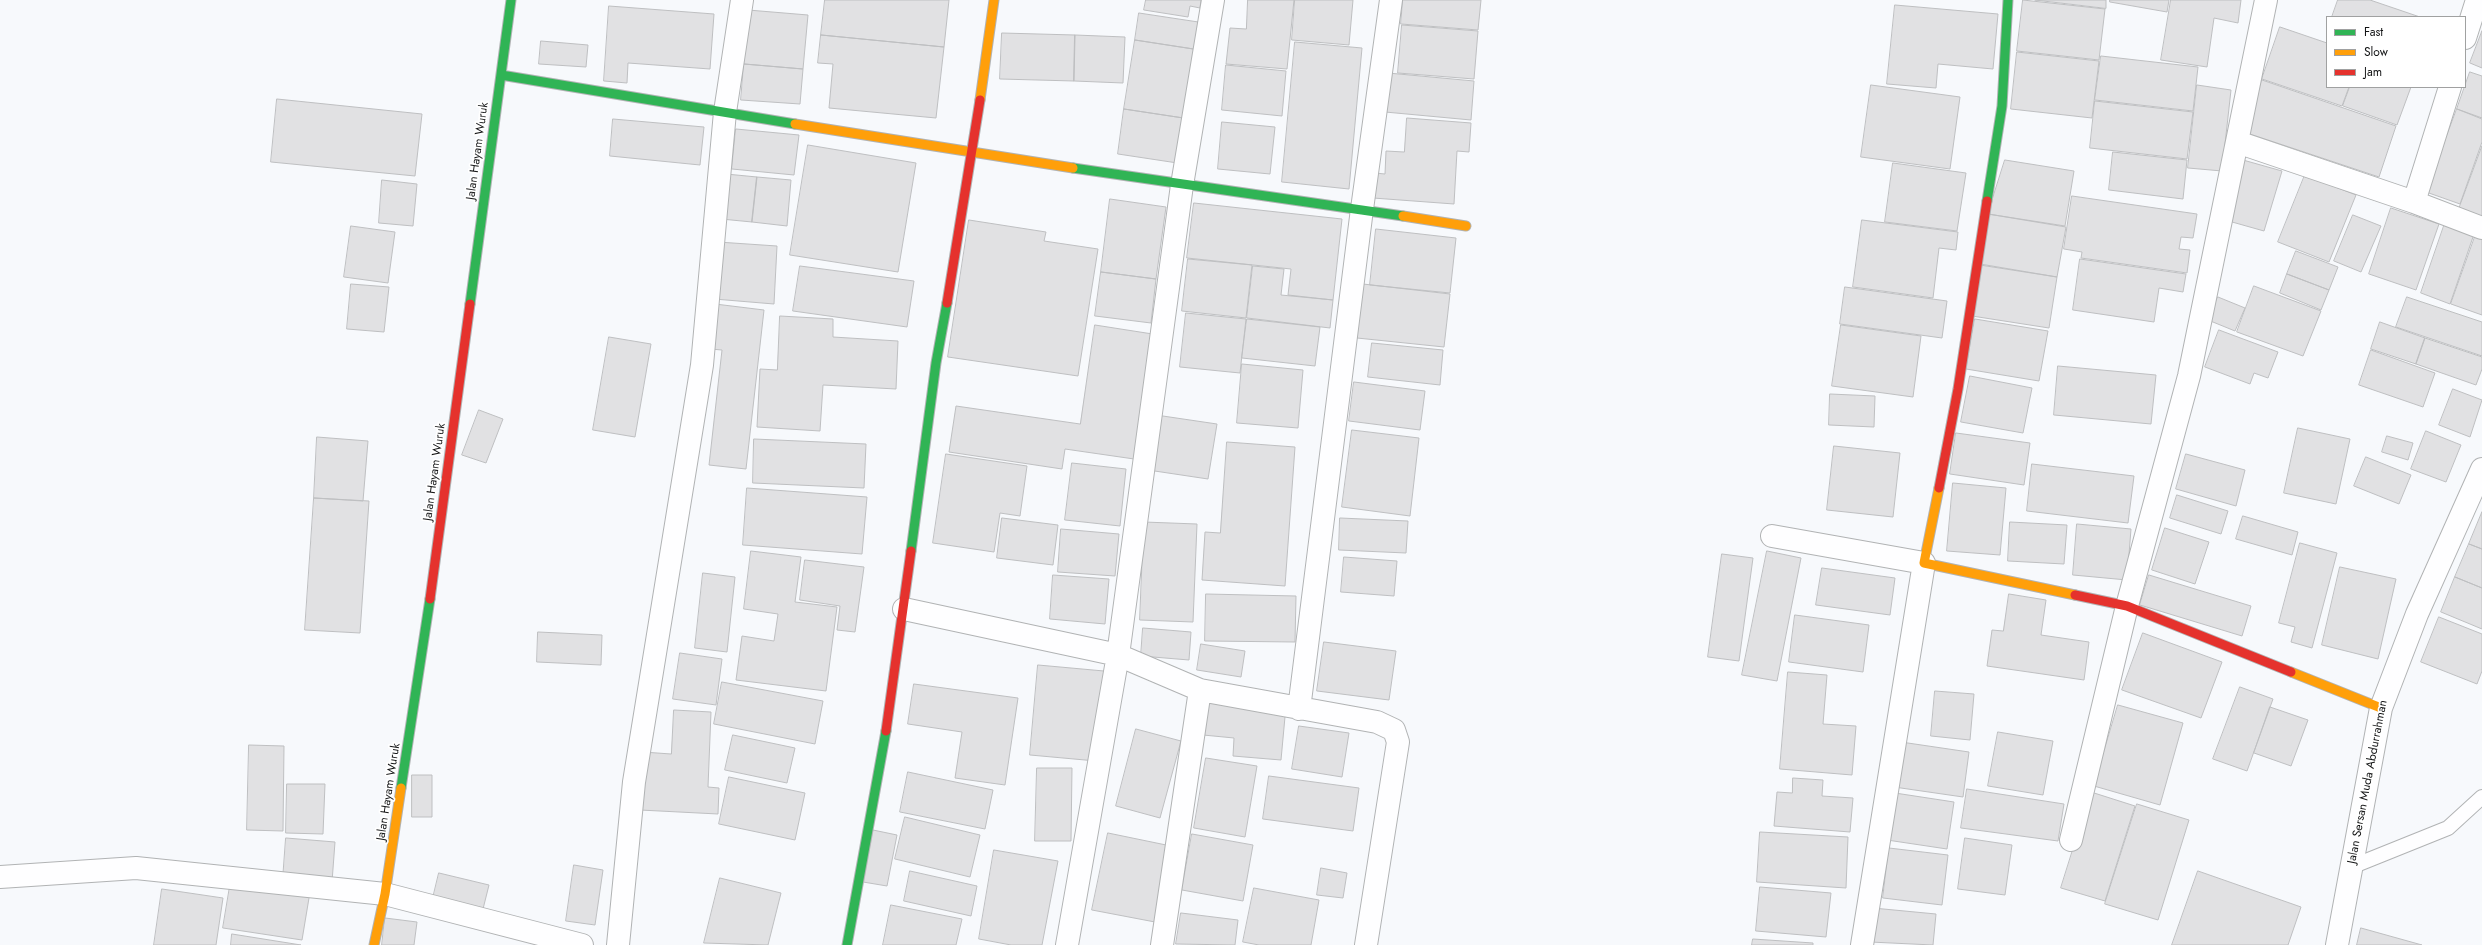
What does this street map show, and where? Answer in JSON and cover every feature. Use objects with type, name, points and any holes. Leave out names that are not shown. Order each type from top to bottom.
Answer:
[{"type":"street","name":"Jalan Hayam Wuruk","points":[[374,945],[385,894],[422,656],[511,0]]},
{"type":"street","points":[[618,945],[634,782],[702,365],[725,112],[742,0]]},
{"type":"street","points":[[847,945],[885,740],[904,609],[936,363],[973,154],[994,0]]},
{"type":"street","points":[[1067,945],[1118,655],[1182,185],[1213,0]]},
{"type":"street","points":[[1299,709],[1362,209],[1391,0]]},
{"type":"street","points":[[1862,945],[1924,563],[1958,389],[2002,106],[2008,0]]},
{"type":"street","points":[[2071,840],[2126,606],[2189,376],[2266,0]]},
{"type":"street","points":[[2466,35],[2477,0]]},
{"type":"street","points":[[501,75],[973,154],[1182,185],[1362,209],[1466,226]]},
{"type":"street","points":[[2414,202],[2450,88]]},
{"type":"street","points":[[2237,142],[2414,202],[2482,228]]},
{"type":"street","name":"Jalan Sersan Muda Abdurrahman","points":[[2337,945],[2381,708],[2417,614],[2482,469]]},
{"type":"street","points":[[1772,536],[1924,563],[2126,606],[2381,708]]},
{"type":"street","points":[[904,609],[1118,655],[1200,690],[1377,722],[1394,730],[1398,742],[1366,945]]},
{"type":"street","points":[[1162,945],[1200,690]]},
{"type":"street","points":[[0,877],[136,868],[385,894],[582,945]]},
{"type":"lane","points":[[2351,867],[2448,828],[2482,796]]},
{"type":"building","points":[[825,0],[949,0],[944,47],[821,35]]},
{"type":"building","points":[[1146,0],[1201,0],[1200,8],[1190,6],[1188,17],[1144,10]]},
{"type":"building","points":[[1248,0],[1294,0],[1287,69],[1226,64],[1230,28],[1246,29]]},
{"type":"building","points":[[1295,0],[1353,0],[1349,45],[1292,40]]},
{"type":"building","points":[[1403,0],[1481,0],[1478,30],[1401,24]]},
{"type":"building","points":[[2023,0],[2105,9],[2099,60],[2017,51]]},
{"type":"building","points":[[2035,0],[2106,0],[2106,8]]},
{"type":"building","points":[[2110,0],[2169,0],[2167,12],[2110,2]]},
{"type":"building","points":[[2171,0],[2241,0],[2238,23],[2214,18],[2207,67],[2161,60]]},
{"type":"building","points":[[2338,0],[2370,0],[2417,16],[2332,16]]},
{"type":"building","points":[[1895,5],[1998,14],[1993,69],[1938,64],[1936,88],[1887,84]]},
{"type":"building","points":[[609,6],[714,14],[710,69],[628,63],[627,83],[604,81]]},
{"type":"building","points":[[748,10],[808,15],[803,69],[744,64]]},
{"type":"building","points":[[1139,13],[1205,23],[1200,50],[1135,40]]},
{"type":"building","points":[[1402,25],[1478,31],[1474,79],[1398,73]]},
{"type":"building","points":[[2280,27],[2326,43],[2326,88],[2349,88],[2342,106],[2262,79]]},
{"type":"building","points":[[2482,31],[2482,68],[2470,63]]},
{"type":"building","points":[[1002,33],[1075,35],[1074,81],[1000,79]]},
{"type":"building","points":[[821,35],[944,47],[936,118],[829,108],[833,64],[818,63]]},
{"type":"building","points":[[1075,35],[1125,37],[1123,83],[1074,81]]},
{"type":"building","points":[[1135,40],[1200,50],[1190,119],[1124,109]]},
{"type":"building","points":[[541,41],[588,45],[586,67],[539,64]]},
{"type":"building","points":[[1295,42],[1362,48],[1349,189],[1282,182]]},
{"type":"building","points":[[2017,52],[2099,61],[2092,118],[2011,109]]},
{"type":"building","points":[[2101,56],[2198,67],[2193,111],[2095,100]]},
{"type":"building","points":[[744,64],[803,69],[800,104],[741,100]]},
{"type":"building","points":[[1226,65],[1286,71],[1282,116],[1222,110]]},
{"type":"building","points":[[2470,72],[2482,76],[2482,118],[2457,109],[2464,88],[2466,88]]},
{"type":"building","points":[[1388,73],[1474,81],[1471,120],[1385,112]]},
{"type":"building","points":[[2262,80],[2396,126],[2379,177],[2244,132]]},
{"type":"building","points":[[1871,85],[1960,97],[1950,169],[1861,157]]},
{"type":"building","points":[[2197,85],[2231,90],[2222,171],[2188,168]]},
{"type":"building","points":[[2350,88],[2411,88],[2397,125],[2343,106]]},
{"type":"building","points":[[277,99],[422,114],[415,176],[271,162]]},
{"type":"building","points":[[2095,101],[2193,112],[2187,159],[2090,148]]},
{"type":"building","points":[[1124,109],[1190,119],[1184,164],[1118,154]]},
{"type":"building","points":[[2457,109],[2482,119],[2482,142],[2460,204],[2426,192]]},
{"type":"building","points":[[1407,118],[1471,123],[1469,152],[1457,151],[1454,204],[1373,198],[1375,173],[1385,174],[1386,151],[1404,152]]},
{"type":"building","points":[[613,119],[704,127],[700,165],[610,156]]},
{"type":"building","points":[[1222,122],[1275,127],[1270,174],[1218,169]]},
{"type":"building","points":[[736,129],[799,135],[794,175],[732,169]]},
{"type":"building","points":[[808,145],[916,163],[898,272],[790,255]]},
{"type":"building","points":[[2482,146],[2482,217],[2459,209]]},
{"type":"building","points":[[2113,152],[2187,160],[2183,199],[2109,190]]},
{"type":"building","points":[[2005,160],[2074,171],[2065,226],[1988,214]]},
{"type":"building","points":[[2243,160],[2282,171],[2264,231],[2225,220]]},
{"type":"building","points":[[1893,163],[1966,173],[1957,231],[1885,222]]},
{"type":"building","points":[[726,174],[757,177],[752,222],[721,219]]},
{"type":"building","points":[[2305,175],[2356,195],[2329,262],[2278,242]]},
{"type":"building","points":[[757,177],[791,180],[787,226],[752,222]]},
{"type":"building","points":[[382,180],[417,184],[413,226],[379,223]]},
{"type":"building","points":[[2072,196],[2197,214],[2193,238],[2181,237],[2179,249],[2190,250],[2187,273],[2081,258],[2082,252],[2064,249]]},
{"type":"building","points":[[1110,199],[1166,207],[1156,279],[1101,272]]},
{"type":"building","points":[[1194,203],[1342,219],[1333,300],[1288,295],[1291,269],[1187,258]]},
{"type":"building","points":[[2391,208],[2439,224],[2416,290],[2369,274]]},
{"type":"building","points":[[1988,214],[2066,227],[2057,277],[1980,264]]},
{"type":"building","points":[[2353,215],[2381,226],[2361,272],[2334,261]]},
{"type":"building","points":[[969,220],[1046,232],[1044,241],[1098,249],[1078,376],[948,357]]},
{"type":"building","points":[[1862,220],[1958,232],[1956,250],[1939,248],[1933,298],[1853,287]]},
{"type":"building","points":[[2445,223],[2474,234],[2450,304],[2421,293]]},
{"type":"building","points":[[351,226],[395,232],[388,283],[344,277]]},
{"type":"building","points":[[1376,229],[1456,238],[1450,293],[1370,285]]},
{"type":"building","points":[[2476,234],[2482,236],[2482,315],[2451,304]]},
{"type":"building","points":[[718,242],[777,246],[774,304],[714,299]]},
{"type":"building","points":[[2296,251],[2338,267],[2329,290],[2287,274]]},
{"type":"building","points":[[1188,259],[1252,265],[1246,318],[1182,311]]},
{"type":"building","points":[[2080,259],[2186,274],[2183,292],[2159,288],[2154,322],[2073,310]]},
{"type":"building","points":[[1980,265],[2057,277],[2049,328],[1972,316]]},
{"type":"building","points":[[800,266],[914,281],[907,327],[793,311]]},
{"type":"building","points":[[1253,266],[1284,269],[1281,295],[1333,300],[1330,328],[1247,318]]},
{"type":"building","points":[[1101,272],[1156,279],[1151,323],[1095,316]]},
{"type":"building","points":[[2287,274],[2329,290],[2321,310],[2280,293]]},
{"type":"building","points":[[351,284],[389,287],[384,332],[347,329]]},
{"type":"building","points":[[1363,284],[1450,294],[1444,347],[1357,338]]},
{"type":"building","points":[[2254,286],[2321,311],[2303,356],[2237,332]]},
{"type":"building","points":[[1845,287],[1947,301],[1942,338],[1840,324]]},
{"type":"building","points":[[2218,297],[2245,308],[2235,331],[2208,320]]},
{"type":"building","points":[[2407,297],[2482,322],[2482,356],[2396,327]]},
{"type":"building","points":[[715,304],[764,310],[746,469],[709,465],[722,350],[710,349]]},
{"type":"building","points":[[1186,313],[1246,319],[1240,373],[1180,367]]},
{"type":"building","points":[[780,316],[833,319],[833,337],[898,341],[896,389],[823,385],[820,431],[757,427],[760,369],[777,370]]},
{"type":"building","points":[[1247,319],[1320,327],[1315,366],[1242,358]]},
{"type":"building","points":[[1975,319],[2048,331],[2039,381],[1966,369]]},
{"type":"building","points":[[2380,322],[2425,338],[2416,364],[2371,349]]},
{"type":"building","points":[[1095,325],[1159,335],[1141,460],[1065,449],[1062,469],[949,452],[956,406],[1080,424]]},
{"type":"building","points":[[1841,325],[1921,336],[1913,397],[1832,386]]},
{"type":"building","points":[[2219,330],[2278,352],[2268,378],[2254,373],[2250,384],[2205,367]]},
{"type":"building","points":[[609,337],[651,344],[635,437],[593,430]]},
{"type":"building","points":[[2425,338],[2482,357],[2482,369],[2476,385],[2416,364]]},
{"type":"building","points":[[1372,343],[1443,350],[1440,385],[1368,377]]},
{"type":"building","points":[[2371,350],[2435,373],[2423,407],[2359,385]]},
{"type":"building","points":[[1242,364],[1303,370],[1298,428],[1237,423]]},
{"type":"building","points":[[2058,366],[2156,375],[2151,424],[2054,415]]},
{"type":"building","points":[[1970,376],[2032,388],[2023,433],[1961,422]]},
{"type":"building","points":[[1354,382],[1425,391],[1420,430],[1349,421]]},
{"type":"building","points":[[2453,389],[2482,400],[2470,437],[2439,425]]},
{"type":"building","points":[[1830,394],[1875,396],[1874,427],[1829,425]]},
{"type":"building","points":[[479,410],[503,419],[486,463],[462,455]]},
{"type":"building","points":[[1156,415],[1217,424],[1208,479],[1148,470]]},
{"type":"building","points":[[2298,428],[2350,439],[2336,504],[2284,493]]},
{"type":"building","points":[[1352,430],[1419,438],[1410,516],[1342,507]]},
{"type":"building","points":[[2426,431],[2461,445],[2446,482],[2411,469]]},
{"type":"building","points":[[1956,433],[2030,443],[2024,485],[1950,474]]},
{"type":"building","points":[[2387,436],[2413,443],[2408,460],[2382,452]]},
{"type":"building","points":[[317,437],[368,441],[363,501],[314,498]]},
{"type":"building","points":[[754,439],[866,444],[864,488],[753,483]]},
{"type":"building","points":[[1227,442],[1295,447],[1285,586],[1202,580],[1205,532],[1220,533]]},
{"type":"building","points":[[1834,446],[1900,453],[1893,517],[1827,510]]},
{"type":"building","points":[[946,454],[1027,466],[1020,516],[1000,513],[994,552],[933,543]]},
{"type":"building","points":[[2186,454],[2245,470],[2236,506],[2176,489]]},
{"type":"building","points":[[2366,457],[2411,475],[2399,504],[2354,486]]},
{"type":"building","points":[[1072,463],[1126,469],[1120,526],[1065,520]]},
{"type":"building","points":[[2032,464],[2134,476],[2128,523],[2027,511]]},
{"type":"building","points":[[1953,483],[2006,488],[2000,555],[1947,551]]},
{"type":"building","points":[[747,488],[867,497],[862,554],[743,545]]},
{"type":"building","points":[[2177,495],[2228,511],[2221,534],[2170,518]]},
{"type":"building","points":[[314,498],[369,501],[360,633],[305,630]]},
{"type":"building","points":[[2482,512],[2482,549],[2469,544]]},
{"type":"building","points":[[2243,516],[2298,532],[2292,555],[2236,539]]},
{"type":"building","points":[[1002,518],[1058,525],[1053,565],[997,558]]},
{"type":"building","points":[[1340,518],[1408,521],[1406,553],[1339,550]]},
{"type":"building","points":[[1144,522],[1197,524],[1193,622],[1140,620]]},
{"type":"building","points":[[2010,522],[2067,525],[2064,564],[2008,561]]},
{"type":"building","points":[[2077,524],[2131,529],[2127,580],[2073,575]]},
{"type":"building","points":[[2165,528],[2209,542],[2195,584],[2152,570]]},
{"type":"building","points":[[1061,529],[1119,534],[1115,576],[1058,572]]},
{"type":"building","points":[[2300,543],[2337,553],[2312,648],[2291,642],[2295,627],[2279,623]]},
{"type":"building","points":[[2469,544],[2482,549],[2482,588],[2455,577]]},
{"type":"building","points":[[751,551],[801,557],[795,602],[837,607],[826,691],[736,680],[742,636],[774,641],[778,614],[744,609]]},
{"type":"building","points":[[1767,551],[1801,558],[1777,681],[1742,675]]},
{"type":"building","points":[[1722,554],[1753,558],[1739,661],[1708,657]]},
{"type":"building","points":[[1344,557],[1397,561],[1394,596],[1341,592]]},
{"type":"building","points":[[805,560],[864,567],[855,632],[837,630],[840,606],[800,600]]},
{"type":"building","points":[[2340,567],[2396,579],[2378,659],[2322,645]]},
{"type":"building","points":[[1822,568],[1895,578],[1890,615],[1816,605]]},
{"type":"building","points":[[703,573],[735,577],[727,652],[695,648]]},
{"type":"building","points":[[1053,575],[1109,579],[1105,624],[1050,619]]},
{"type":"building","points":[[2149,575],[2251,606],[2242,636],[2140,605]]},
{"type":"building","points":[[2455,577],[2482,588],[2482,629],[2441,612]]},
{"type":"building","points":[[1206,594],[1296,596],[1295,642],[1205,641]]},
{"type":"building","points":[[2009,594],[2046,600],[2041,635],[2089,642],[2084,680],[1987,666],[1992,630],[2003,631]]},
{"type":"building","points":[[1795,615],[1869,625],[1863,672],[1789,662]]},
{"type":"building","points":[[2439,617],[2482,634],[2482,671],[2477,684],[2421,662]]},
{"type":"building","points":[[1143,628],[1191,632],[1189,660],[1141,656]]},
{"type":"building","points":[[538,632],[602,635],[601,665],[537,662]]},
{"type":"building","points":[[2143,633],[2222,662],[2201,718],[2122,690]]},
{"type":"building","points":[[1324,642],[1396,651],[1389,700],[1317,691]]},
{"type":"building","points":[[1201,644],[1245,651],[1241,677],[1197,670]]},
{"type":"building","points":[[680,653],[722,659],[716,705],[673,699]]},
{"type":"building","points":[[1038,665],[1104,671],[1096,761],[1030,755]]},
{"type":"building","points":[[1788,672],[1827,675],[1823,724],[1856,726],[1852,775],[1780,769]]},
{"type":"building","points":[[722,682],[823,701],[815,744],[714,724]]},
{"type":"building","points":[[914,684],[1018,698],[1005,785],[955,778],[962,732],[908,724]]},
{"type":"building","points":[[2240,687],[2273,699],[2247,771],[2213,759]]},
{"type":"building","points":[[1935,691],[1974,694],[1970,740],[1931,736]]},
{"type":"building","points":[[1207,699],[1286,706],[1281,760],[1233,756],[1234,738],[1203,735]]},
{"type":"building","points":[[2118,705],[2183,723],[2160,805],[2094,786]]},
{"type":"building","points":[[2270,707],[2308,720],[2291,766],[2254,753]]},
{"type":"building","points":[[674,710],[711,712],[708,787],[719,788],[718,814],[640,810],[643,752],[671,754]]},
{"type":"building","points":[[1299,726],[1349,733],[1342,777],[1292,769]]},
{"type":"building","points":[[1136,729],[1181,741],[1160,818],[1116,806]]},
{"type":"building","points":[[1998,732],[2053,741],[2043,795],[1988,786]]},
{"type":"building","points":[[733,735],[795,748],[787,783],[725,770]]},
{"type":"building","points":[[1901,742],[1969,752],[1963,797],[1894,787]]},
{"type":"building","points":[[249,745],[284,746],[283,831],[247,830]]},
{"type":"building","points":[[1206,758],[1257,766],[1245,837],[1194,828]]},
{"type":"building","points":[[1037,768],[1072,768],[1071,841],[1035,841]]},
{"type":"building","points":[[908,772],[993,790],[985,829],[900,812]]},
{"type":"building","points":[[412,775],[432,775],[432,817],[412,817]]},
{"type":"building","points":[[1269,776],[1359,788],[1353,831],[1263,819]]},
{"type":"building","points":[[729,777],[805,793],[795,840],[719,824]]},
{"type":"building","points":[[1793,778],[1823,780],[1822,796],[1853,798],[1850,832],[1774,826],[1777,792],[1792,793]]},
{"type":"building","points":[[287,784],[325,784],[323,834],[286,833]]},
{"type":"building","points":[[1967,789],[2064,804],[2058,841],[1961,828]]},
{"type":"building","points":[[2091,792],[2135,806],[2105,901],[2061,888]]},
{"type":"building","points":[[1895,793],[1954,802],[1947,849],[1887,840]]},
{"type":"building","points":[[2137,804],[2189,820],[2158,920],[2105,904]]},
{"type":"building","points":[[905,817],[980,835],[970,877],[895,859]]},
{"type":"building","points":[[873,830],[897,835],[887,886],[863,882]]},
{"type":"building","points":[[1760,832],[1848,837],[1846,888],[1757,882]]},
{"type":"building","points":[[1108,833],[1171,846],[1155,922],[1092,910]]},
{"type":"building","points":[[1192,834],[1253,845],[1243,901],[1182,890]]},
{"type":"building","points":[[286,838],[335,842],[332,882],[283,879]]},
{"type":"building","points":[[1965,838],[2012,845],[2005,895],[1958,889]]},
{"type":"building","points":[[1889,848],[1948,855],[1942,905],[1883,898]]},
{"type":"building","points":[[994,850],[1058,861],[1042,945],[1011,945],[979,939]]},
{"type":"building","points":[[574,865],[603,870],[595,925],[566,921]]},
{"type":"building","points":[[1321,868],[1347,873],[1343,898],[1317,895]]},
{"type":"building","points":[[910,871],[977,886],[971,916],[904,901]]},
{"type":"building","points":[[2198,871],[2301,907],[2288,945],[2172,945]]},
{"type":"building","points":[[439,873],[489,885],[483,909],[433,898]]},
{"type":"building","points":[[720,878],[781,893],[768,945],[704,943]]},
{"type":"building","points":[[231,880],[310,892],[302,940],[223,928]]},
{"type":"building","points":[[1760,887],[1831,893],[1826,937],[1756,931]]},
{"type":"building","points":[[1254,888],[1319,900],[1311,945],[1259,945],[1243,942]]},
{"type":"building","points":[[162,889],[223,898],[216,945],[154,945]]},
{"type":"building","points":[[891,905],[962,919],[956,945],[883,945]]},
{"type":"building","points":[[1873,908],[1936,914],[1933,945],[1870,942]]},
{"type":"building","points":[[1181,913],[1238,920],[1235,945],[1176,944]]},
{"type":"building","points":[[385,918],[417,922],[414,945],[382,945]]},
{"type":"building","points":[[2361,928],[2422,945],[2357,945]]},
{"type":"building","points":[[232,934],[301,945],[231,945]]},
{"type":"building","points":[[1753,939],[1813,943],[1813,945],[1752,945]]},
{"type":"traffic: fast","points":[[470,304],[511,0]]},
{"type":"traffic: fast","points":[[1987,201],[2002,106],[2008,0]]},
{"type":"traffic: fast","points":[[501,75],[795,124]]},
{"type":"traffic: fast","points":[[1073,168],[1403,216]]},
{"type":"traffic: fast","points":[[911,551],[936,363],[947,303]]},
{"type":"traffic: fast","points":[[401,788],[430,599]]},
{"type":"traffic: fast","points":[[847,945],[886,731]]},
{"type":"traffic: slow","points":[[980,100],[994,0]]},
{"type":"traffic: slow","points":[[795,124],[1073,168]]},
{"type":"traffic: slow","points":[[1403,216],[1466,226]]},
{"type":"traffic: slow","points":[[1939,488],[1924,563],[2075,595]]},
{"type":"traffic: slow","points":[[2291,672],[2381,708]]},
{"type":"traffic: slow","points":[[374,945],[385,894],[401,788]]},
{"type":"traffic: jam","points":[[947,303],[980,100]]},
{"type":"traffic: jam","points":[[1939,488],[1958,389],[1987,201]]},
{"type":"traffic: jam","points":[[430,599],[470,304]]},
{"type":"traffic: jam","points":[[886,731],[911,551]]},
{"type":"traffic: jam","points":[[2075,595],[2127,606],[2291,672]]}]
